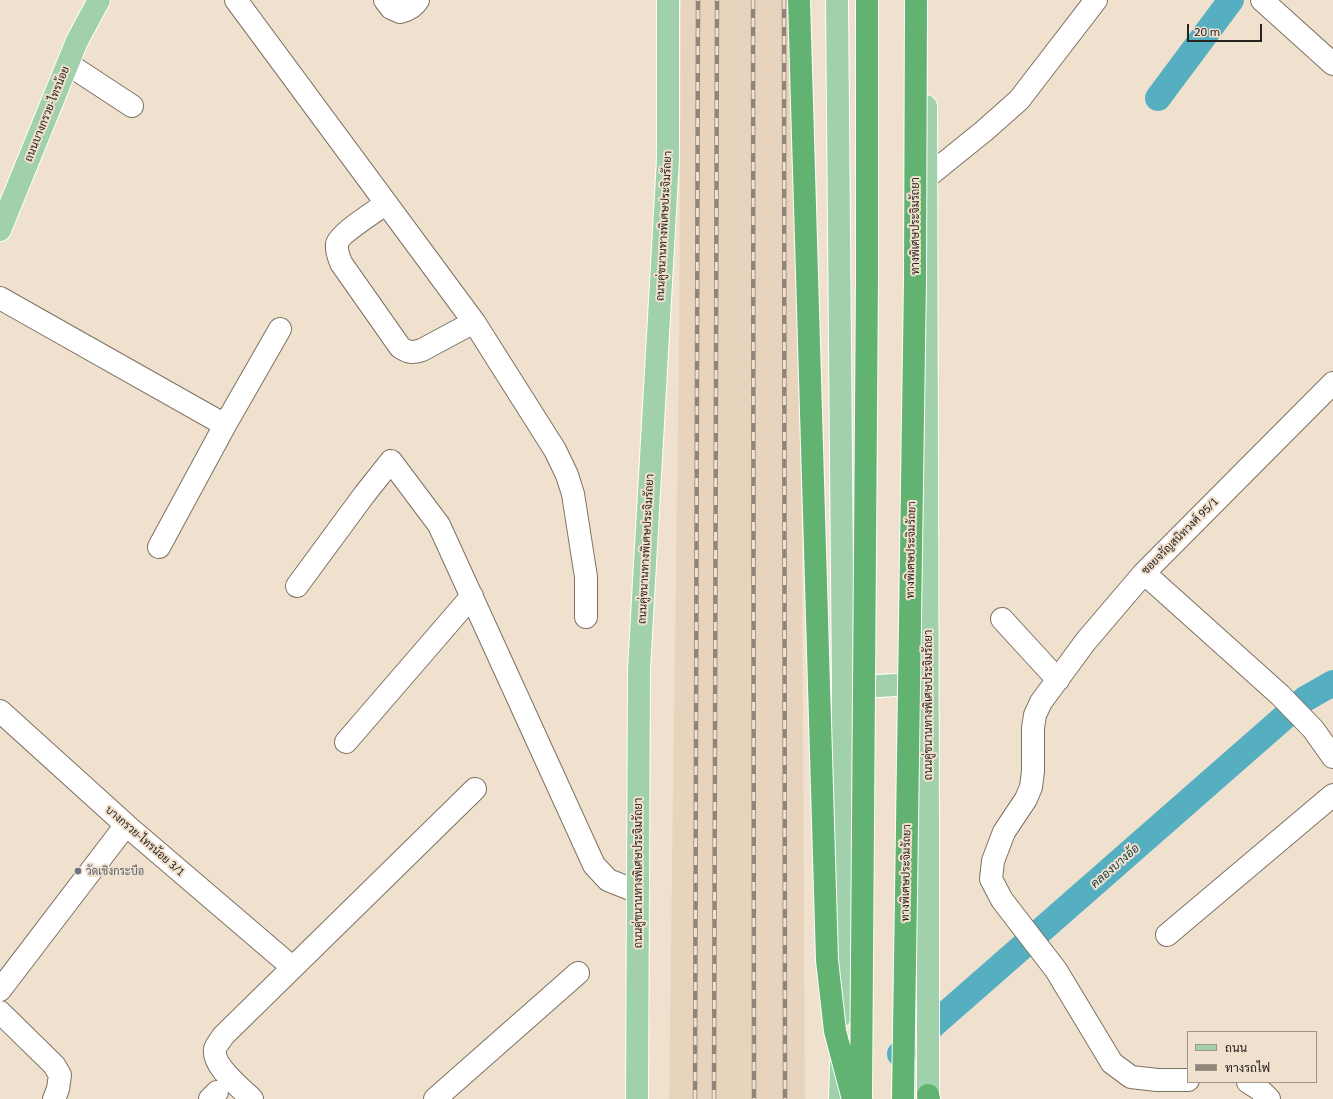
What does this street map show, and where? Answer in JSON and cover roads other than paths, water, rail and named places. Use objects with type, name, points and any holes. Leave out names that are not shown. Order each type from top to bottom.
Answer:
[{"type":"highway","points":[[799,0],[827,960],[835,1031],[853,1099]]},
{"type":"highway","points":[[861,1099],[867,286],[867,0]]},
{"type":"highway","name":"ทางพิเศษประจิมรัถยา","points":[[903,1099],[916,279],[916,0]]},
{"type":"main road","name":"ถนนบางกรวย-ไทรน้อย","points":[[0,230],[77,41],[99,0]]},
{"type":"main road","name":"ถนนคู่ขนานทางพิเศษประจิมรัถยา","points":[[637,1099],[639,669],[668,159],[668,0]]},
{"type":"main road","points":[[837,0],[843,688],[840,1099]]},
{"type":"main road","name":"ถนนคู่ขนานทางพิเศษประจิมรัถยา","points":[[926,0],[928,1098]]},
{"type":"main road","points":[[843,688],[928,683]]},
{"type":"street","points":[[236,0],[385,204],[474,322],[555,450],[567,476],[573,494],[586,577],[586,617]]},
{"type":"street","points":[[385,0],[391,8],[400,12],[408,10],[416,4],[418,0]]},
{"type":"street","points":[[927,178],[1019,100],[1096,0]]},
{"type":"street","points":[[1265,1],[1333,64]]},
{"type":"street","points":[[68,64],[132,106]]},
{"type":"street","points":[[385,204],[346,233],[337,243],[337,251],[341,263],[400,347],[407,352],[422,350],[474,322]]},
{"type":"street","points":[[0,298],[226,424]]},
{"type":"street","points":[[159,547],[280,329]]},
{"type":"street","name":"ซอยจรัญสนิทวงศ์ 95/1","points":[[1187,1080],[1157,1080],[1131,1077],[1112,1063],[1056,970],[1002,900],[991,878],[992,861],[1004,832],[1026,799],[1031,786],[1033,771],[1033,728],[1035,715],[1041,702],[1086,641],[1144,573],[1333,382]]},
{"type":"street","points":[[298,586],[364,495],[391,461],[439,525],[594,865],[608,880],[638,892]]},
{"type":"street","points":[[1144,573],[1280,695],[1313,729],[1333,757]]},
{"type":"street","points":[[346,742],[472,596]]},
{"type":"street","points":[[1002,619],[1058,680]]},
{"type":"street","name":"บางกรวย-ไทรน้อย 3/1","points":[[0,711],[126,825],[292,967]]},
{"type":"street","points":[[252,1099],[221,1067],[215,1058],[215,1048],[223,1036],[475,789]]},
{"type":"street","points":[[1167,935],[1333,796]]},
{"type":"street","points":[[0,990],[126,825]]},
{"type":"street","points":[[435,1099],[578,973]]},
{"type":"street","points":[[0,1012],[57,1070],[60,1075],[58,1088],[54,1099]]},
{"type":"street","points":[[1250,1083],[1259,1089],[1269,1099]]},
{"type":"waterway","points":[[1158,98],[1231,0]]},
{"type":"waterway","name":"คลองบางอ้อ","points":[[900,1054],[1305,699],[1333,683]]},
{"type":"railway","points":[[695,1099],[698,0]]},
{"type":"railway","points":[[714,1099],[717,0]]},
{"type":"railway","points":[[753,0],[754,1099]]},
{"type":"railway","points":[[784,0],[785,1099]]},
{"type":"place","name":"วัดเชิงกระบือ","points":[[78,871]]}]
